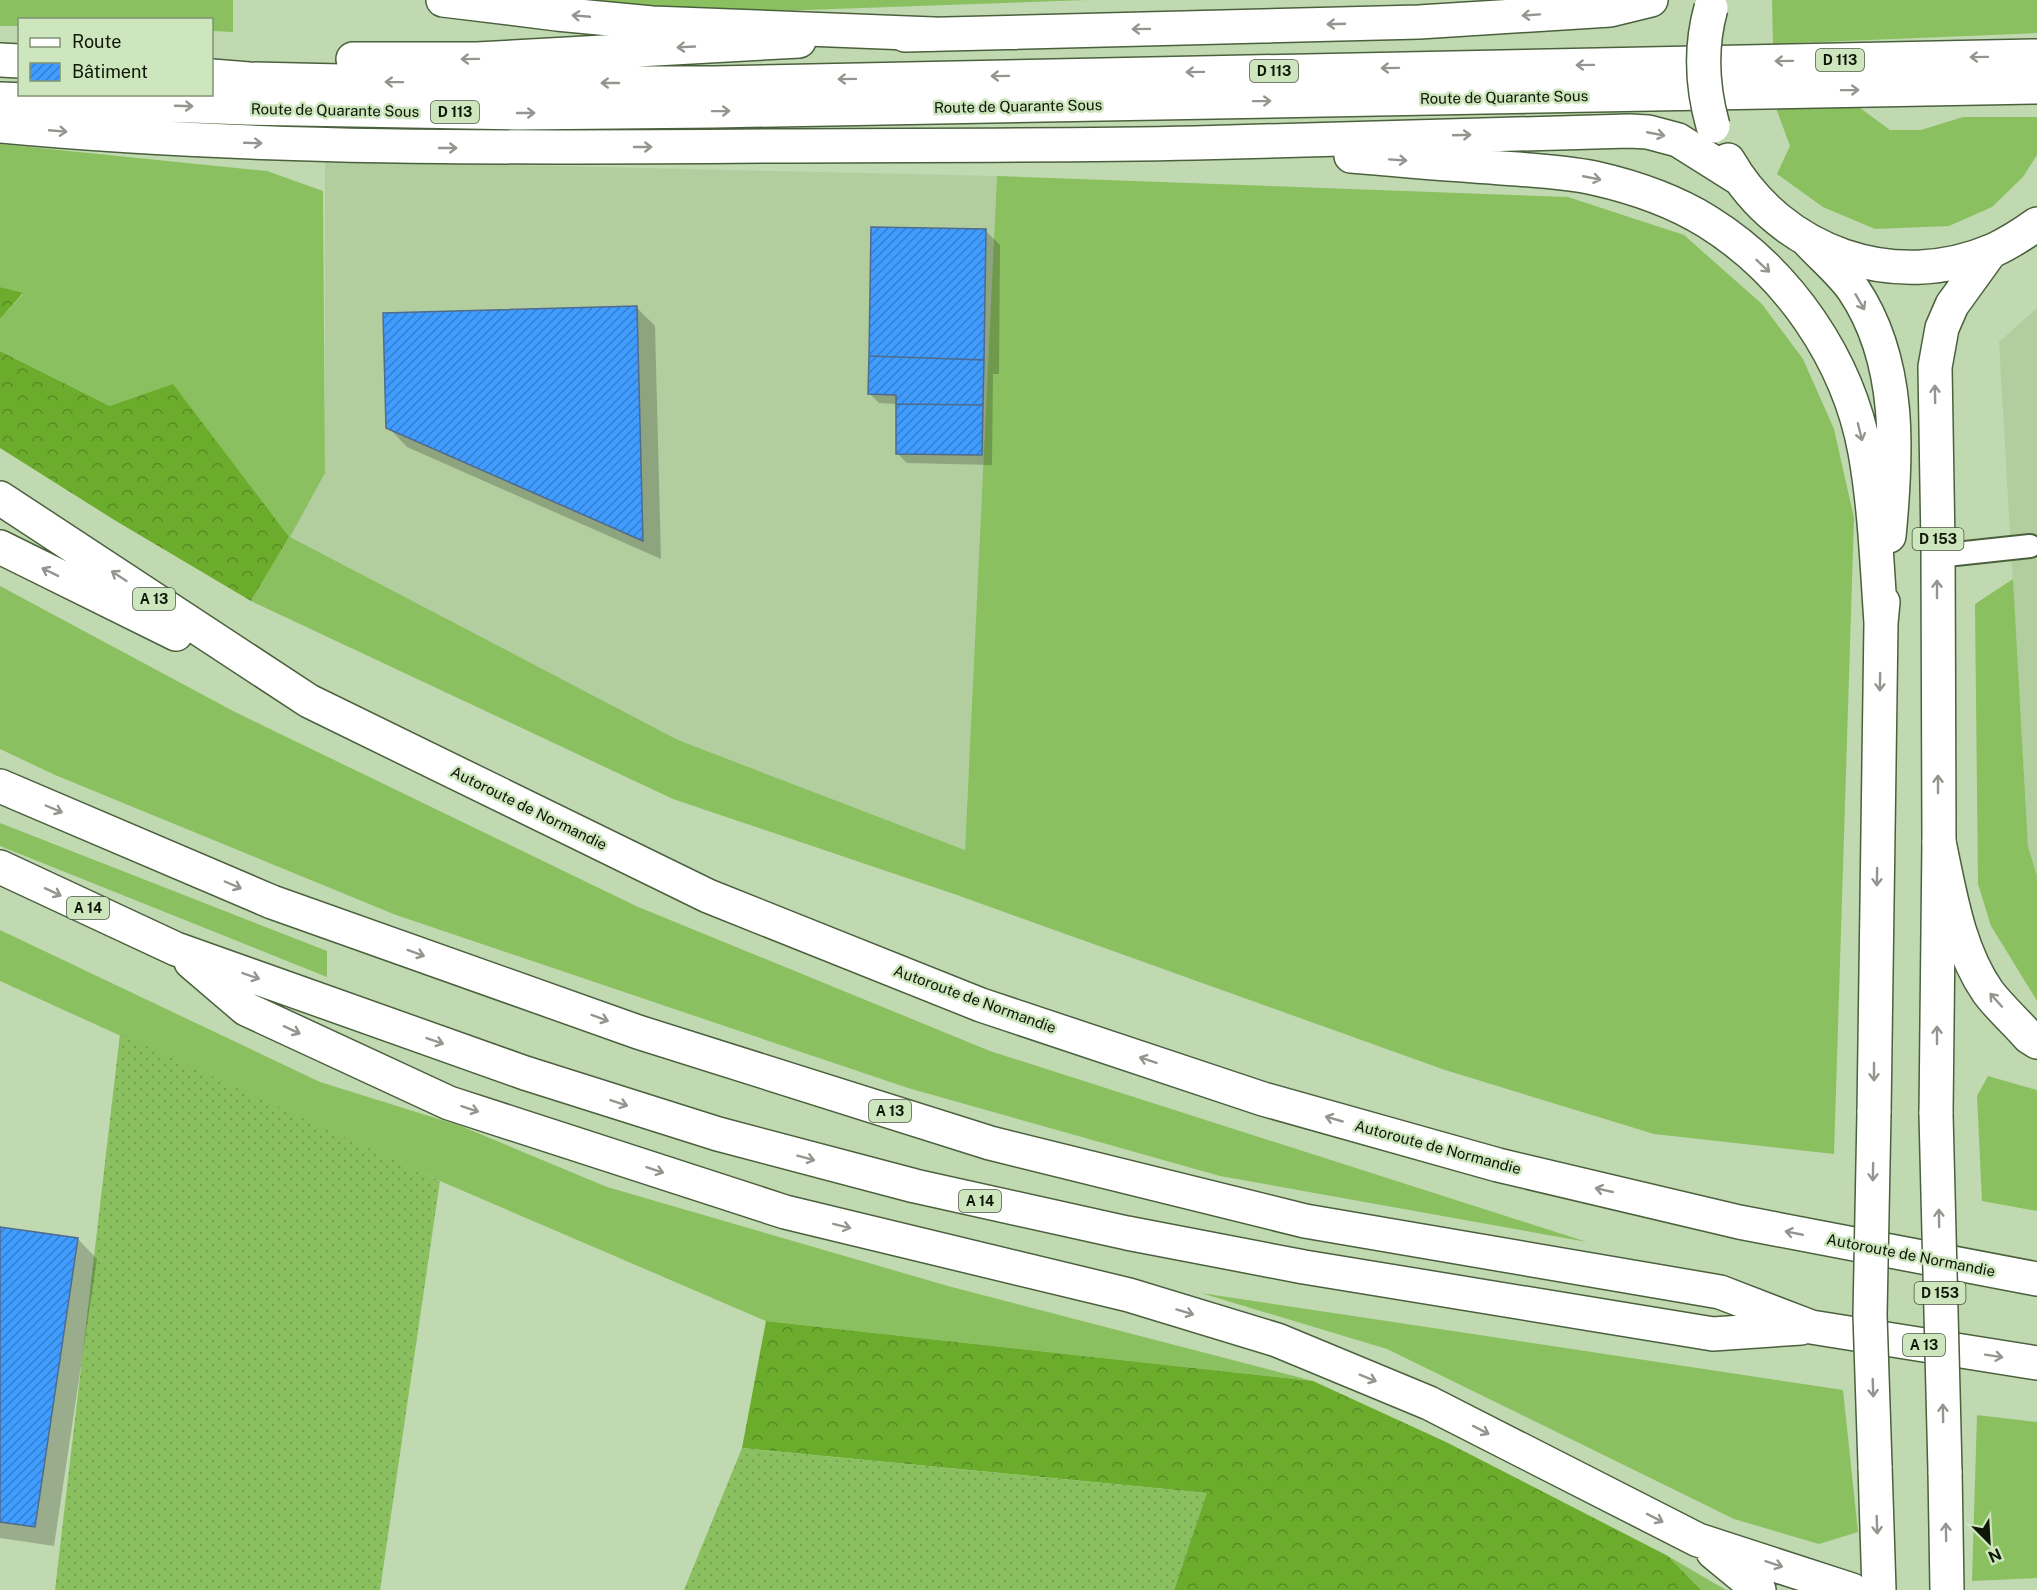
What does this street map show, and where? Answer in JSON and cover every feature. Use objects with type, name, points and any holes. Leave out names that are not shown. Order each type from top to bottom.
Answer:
[{"type":"main road","points":[[444,0],[651,23],[933,34]]},
{"type":"main road","points":[[213,60],[477,59],[933,34],[1419,22],[1610,10],[1651,0]]},
{"type":"main road","points":[[1712,4],[1705,35],[1703,71],[1713,126],[1740,179],[1765,209],[1789,229],[1809,242],[1849,259],[1899,267],[1942,265],[1964,261],[2009,242],[2037,224]]},
{"type":"main road","name":"Route de Quarante Sous","points":[[213,76],[428,83],[714,83],[2037,56]]},
{"type":"main road","name":"Route de Quarante Sous","points":[[0,99],[246,108],[528,113],[2037,87]]},
{"type":"main road","points":[[0,126],[110,136],[364,147],[550,148],[1193,143],[1638,131],[1678,140],[1740,179]]},
{"type":"main road","points":[[1193,143],[1556,172],[1594,178],[1641,190],[1671,202],[1707,221],[1734,239],[1769,270],[1796,303],[1816,329],[1842,378],[1854,412],[1864,452],[1881,623]]},
{"type":"main road","name":"D 153","points":[[1809,242],[1851,287],[1880,346],[1891,384],[1894,435],[1892,507],[1881,623],[1870,1315],[1879,1590]]},
{"type":"main road","name":"D 153","points":[[1947,1590],[1936,1114],[1939,842],[1935,367],[1942,328],[1952,305],[1991,251]]},
{"type":"main road","name":"Autoroute de Normandie","points":[[0,498],[309,700],[708,896],[981,1005],[1263,1099],[1498,1165],[1739,1222],[2037,1279]]},
{"type":"main road","points":[[0,547],[309,700]]},
{"type":"main road","name":"A 13","points":[[0,786],[283,906],[638,1032],[990,1143],[1305,1221],[1720,1292],[1812,1327],[2037,1363]]},
{"type":"main road","points":[[1939,842],[1955,916],[1968,956],[1989,992],[2029,1037],[2037,1042]]},
{"type":"main road","name":"A 14","points":[[0,867],[176,950],[525,1073],[718,1134],[915,1186],[1127,1233],[1304,1267],[1713,1334],[1812,1327]]},
{"type":"main road","points":[[176,950],[246,1009],[449,1102],[785,1212],[1129,1295],[1276,1340],[1429,1403],[1698,1540],[1852,1590]]},
{"type":"main road","points":[[1698,1540],[1759,1590]]},
{"type":"lane","points":[[1937,555],[2030,546]]},
{"type":"shaded area","points":[[325,161],[997,176],[965,850],[678,740],[289,537],[325,473]]},
{"type":"shaded area","points":[[2037,308],[2037,1001],[1999,342]]},
{"type":"green space","points":[[0,0],[233,0],[233,32],[213,31],[213,18],[18,18],[18,26],[0,26]]},
{"type":"green space","points":[[584,0],[1087,0],[667,15]]},
{"type":"green space","points":[[1772,0],[2037,0],[2037,33],[1773,44]]},
{"type":"green space","points":[[1856,105],[1890,130],[1921,130],[1963,117],[2037,117],[2037,155],[2023,177],[1992,207],[1949,226],[1875,229],[1823,207],[1777,174],[1790,146],[1776,108]]},
{"type":"green space","points":[[0,144],[267,171],[323,191],[325,473],[290,537],[678,740],[965,850],[997,176],[1568,197],[1684,235],[1762,304],[1803,359],[1834,429],[1854,518],[1834,1154],[1654,1134],[1445,1070],[957,895],[673,799],[251,601],[289,537],[110,406],[0,351],[0,319],[23,294],[0,287]]},
{"type":"green space","points":[[0,287],[23,293],[0,319]]},
{"type":"green space","points":[[0,351],[110,406],[173,384],[289,537],[251,601],[116,521],[0,448]]},
{"type":"green space","points":[[2013,579],[2028,847],[2037,876],[2037,1001],[1991,926],[1978,884],[1975,604]]},
{"type":"green space","points":[[0,586],[235,712],[636,906],[990,1051],[1587,1242],[1220,1176],[908,1088],[396,915],[55,775],[0,749]]},
{"type":"green space","points":[[0,823],[327,951],[327,977],[0,846]]},
{"type":"green space","points":[[0,930],[320,1082],[461,1126],[607,1187],[948,1286],[1313,1381],[766,1321],[440,1181],[0,981]]},
{"type":"green space","points":[[120,1034],[440,1181],[380,1590],[55,1590]]},
{"type":"green space","points":[[1988,1076],[2037,1090],[2037,1211],[1982,1201],[1977,1096]]},
{"type":"green space","points":[[1201,1293],[1843,1390],[1858,1532],[1819,1544],[1734,1519],[1387,1349]]},
{"type":"green space","points":[[766,1321],[1313,1381],[1446,1442],[1668,1556],[1701,1590],[1174,1590],[1206,1493],[742,1448]]},
{"type":"green space","points":[[1977,1415],[2037,1422],[2037,1578],[1972,1581]]},
{"type":"green space","points":[[742,1448],[1207,1493],[1174,1590],[684,1590]]},
{"type":"green space","points":[[1668,1556],[1726,1590],[1701,1590]]},
{"type":"building","points":[[871,227],[986,229],[984,360],[869,356]]},
{"type":"building","points":[[637,306],[643,541],[386,428],[383,313]]},
{"type":"building","points":[[869,356],[984,360],[983,405],[896,404],[896,395],[868,394]]},
{"type":"building","points":[[896,404],[983,405],[982,455],[896,454]]},
{"type":"building","points":[[0,1227],[78,1238],[35,1527],[0,1522]]}]
